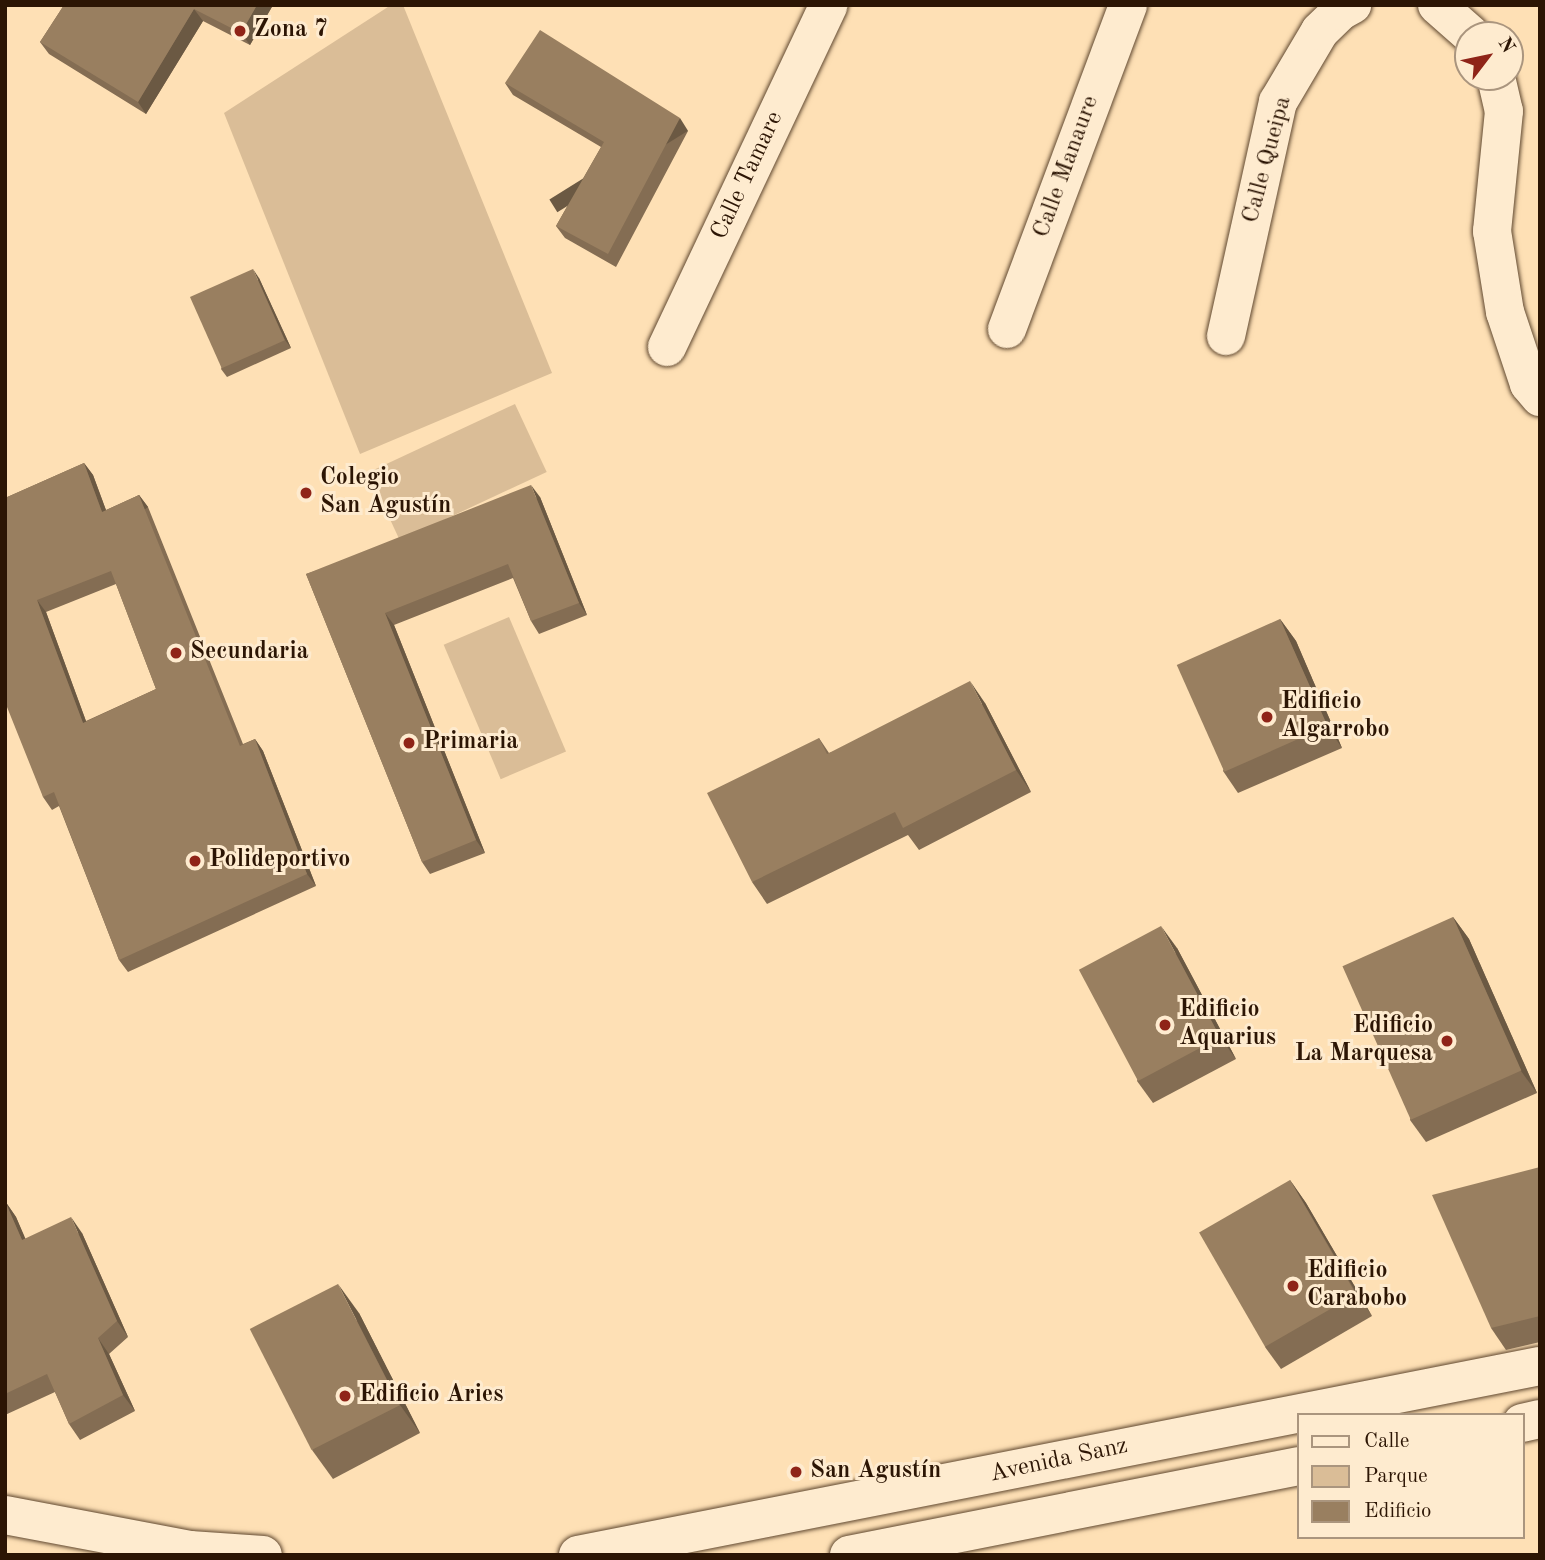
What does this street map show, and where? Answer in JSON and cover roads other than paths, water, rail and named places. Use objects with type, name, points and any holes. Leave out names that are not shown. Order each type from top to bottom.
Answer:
[{"type":"street","name":"Calle Tamare","points":[[667,347],[829,5]]},
{"type":"street","name":"Calle Manaure","points":[[1007,329],[1128,5]]},
{"type":"street","name":"Calle Queipa","points":[[1226,336],[1278,102],[1320,32],[1352,5]]},
{"type":"street","points":[[1437,5],[1455,21]]},
{"type":"street","points":[[1499,91],[1504,111],[1492,230],[1505,312],[1529,384],[1540,397]]},
{"type":"street","name":"Avenida Sanz","points":[[1301,1413],[1540,1366]]},
{"type":"street","name":"Avenida Sanz","points":[[578,1555],[1296,1414]]},
{"type":"street","name":"Avenida Sanz","points":[[849,1555],[941,1544],[1296,1466]]},
{"type":"street","points":[[5,1515],[190,1550],[263,1555]]},
{"type":"place","name":"Zona 7","points":[[240,31]]},
{"type":"place","name":"Colegio San Agustín","points":[[306,493]]},
{"type":"place","name":"Secundaria","points":[[176,653]]},
{"type":"place","name":"Edificio Algarrobo","points":[[1267,717]]},
{"type":"place","name":"Primaria","points":[[409,743]]},
{"type":"place","name":"Polideportivo","points":[[195,861]]},
{"type":"place","name":"Edificio Aquarius","points":[[1165,1025]]},
{"type":"place","name":"Edificio La Marquesa","points":[[1447,1041]]},
{"type":"place","name":"Edificio Carabobo","points":[[1293,1286]]},
{"type":"place","name":"Edificio Aries","points":[[345,1396]]},
{"type":"place","name":"San Agustín","points":[[796,1472]]}]
